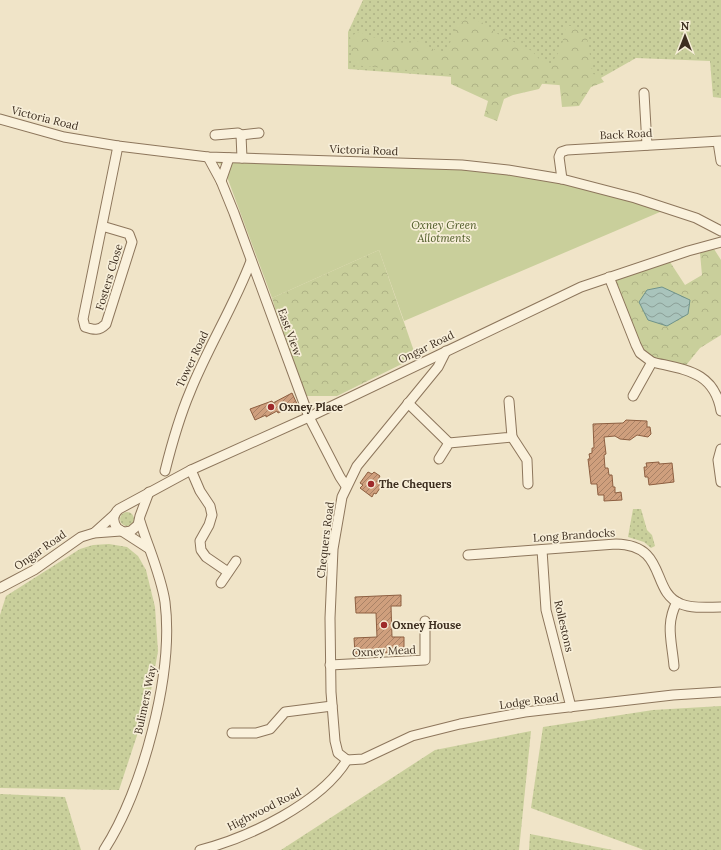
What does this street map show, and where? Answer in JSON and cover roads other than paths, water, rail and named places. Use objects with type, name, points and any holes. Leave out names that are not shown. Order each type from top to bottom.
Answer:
[{"type":"street","points":[[644,93],[647,145]]},
{"type":"street","name":"Victoria Road","points":[[0,119],[64,137],[118,146],[208,157],[462,165],[562,179],[668,209],[708,224],[721,231]]},
{"type":"street","points":[[215,135],[238,133],[241,135],[258,133]]},
{"type":"street","points":[[241,135],[242,158]]},
{"type":"street","points":[[719,142],[721,162]]},
{"type":"street","name":"Back Road","points":[[562,179],[559,157],[561,152],[647,145],[719,142]]},
{"type":"street","name":"Fosters Close","points":[[102,226],[129,234],[132,242],[106,324],[101,329],[94,330],[85,327],[83,319],[118,146]]},
{"type":"street","name":"East View","points":[[208,157],[221,181],[309,418],[346,486]]},
{"type":"street","points":[[221,181],[230,158]]},
{"type":"street","name":"Ongar Road","points":[[94,533],[122,507],[191,470],[309,418],[581,287],[721,242]]},
{"type":"street","name":"Tower Road","points":[[165,471],[174,432],[190,391],[241,287],[251,261]]},
{"type":"street","points":[[609,277],[640,353],[652,362],[697,374],[712,387],[718,399],[721,411]]},
{"type":"street","name":"Chequers Road","points":[[347,760],[338,753],[332,706],[330,666],[333,549],[339,508],[346,486],[357,466],[438,367],[446,351]]},
{"type":"street","points":[[633,396],[652,362]]},
{"type":"street","points":[[509,401],[512,437],[527,460],[528,484]]},
{"type":"street","points":[[408,403],[449,442],[512,437]]},
{"type":"street","points":[[439,459],[449,442]]},
{"type":"street","points":[[721,449],[718,460],[721,482]]},
{"type":"street","points":[[191,470],[200,490],[210,506],[212,516],[209,526],[200,541],[201,550],[206,557],[228,572]]},
{"type":"street","points":[[140,518],[149,492]]},
{"type":"street","points":[[122,507],[128,506],[133,508],[140,518]]},
{"type":"street","points":[[114,516],[114,524],[148,548]]},
{"type":"street","name":"Ongar Road","points":[[0,588],[34,570],[75,540],[94,533],[135,529],[140,518]]},
{"type":"street","name":"Bulimers Way","points":[[104,850],[113,836],[133,791],[156,713],[164,676],[167,648],[167,622],[164,600],[140,518]]},
{"type":"street","name":"Long Brandocks","points":[[468,555],[616,544],[634,546],[642,550],[651,559],[669,594],[677,602]]},
{"type":"street","name":"Rollestons","points":[[542,550],[546,610],[571,707]]},
{"type":"street","points":[[221,583],[236,561]]},
{"type":"street","points":[[674,666],[669,625],[670,618],[677,602],[687,606],[721,607]]},
{"type":"street","name":"Oxney Mead","points":[[330,666],[425,660],[424,621]]},
{"type":"street","name":"Lodge Road","points":[[347,760],[363,759],[412,736],[439,729],[526,712],[673,695],[721,692]]},
{"type":"street","points":[[232,734],[256,733],[270,729],[285,712],[332,706]]},
{"type":"street","name":"Highwood Road","points":[[200,850],[236,838],[299,807],[312,799],[326,786],[340,771],[347,760]]},
{"type":"water","points":[[662,287],[690,300],[688,314],[667,326],[648,320],[639,302],[647,290]]},
{"type":"place","name":"Oxney Place","points":[[271,407]]},
{"type":"place","name":"The Chequers","points":[[371,484]]},
{"type":"place","name":"Oxney House","points":[[384,625]]},
{"type":"park label","name":"Oxney Green Allotments","points":[[444,231]]}]
